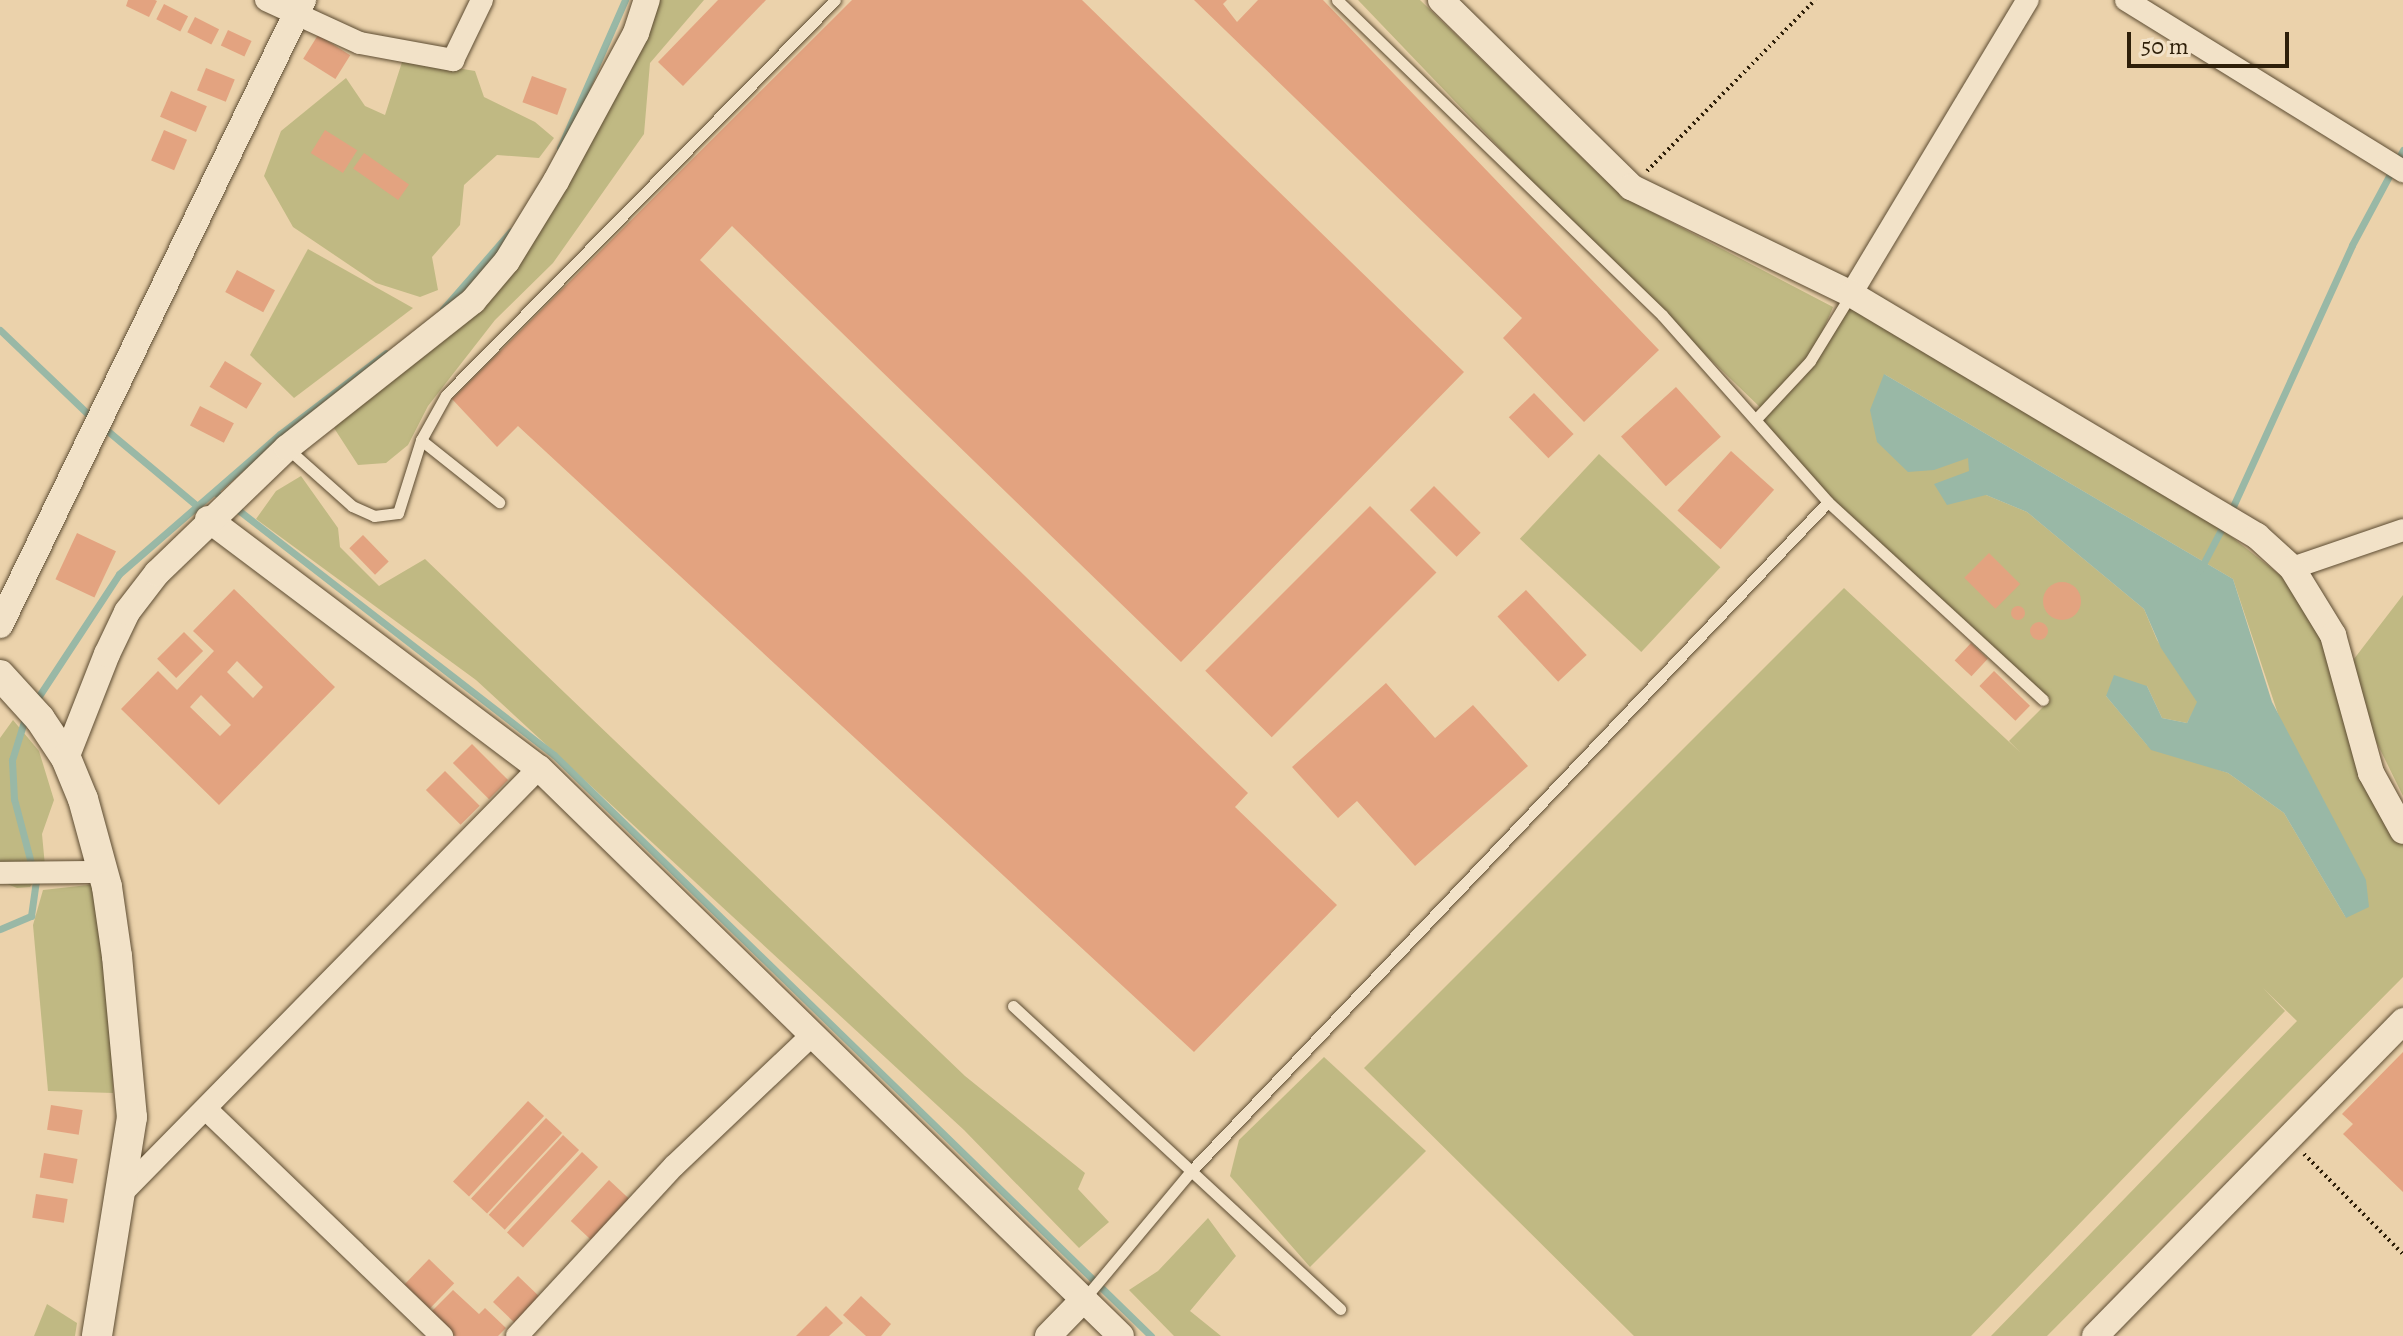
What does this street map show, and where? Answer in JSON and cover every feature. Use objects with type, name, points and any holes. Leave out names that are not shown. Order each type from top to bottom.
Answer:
[{"type":"main road","points":[[0,675],[66,758],[103,872],[130,1064],[132,1117],[124,1191],[97,1336]]},
{"type":"street","points":[[266,0],[300,7],[360,43],[453,60],[482,0]]},
{"type":"street","points":[[66,758],[127,612],[208,519],[287,448],[473,301],[507,261],[563,168],[636,33],[647,0]]},
{"type":"street","points":[[1441,0],[1631,187],[1851,294],[2229,519],[2292,568],[2333,635],[2371,773],[2403,831]]},
{"type":"street","points":[[1851,294],[2028,0]]},
{"type":"street","points":[[2126,0],[2403,171]]},
{"type":"street","points":[[0,625],[300,7]]},
{"type":"street","points":[[208,519],[539,768],[1121,1336]]},
{"type":"street","points":[[2292,568],[2403,530]]},
{"type":"street","points":[[124,1191],[208,1111],[539,768]]},
{"type":"street","points":[[0,873],[103,872]]},
{"type":"street","points":[[2095,1336],[2403,1021]]},
{"type":"street","points":[[517,1336],[674,1166],[812,1035]]},
{"type":"street","points":[[208,1111],[442,1336]]},
{"type":"street","points":[[1048,1336],[1084,1299]]},
{"type":"lane","points":[[287,448],[352,506],[374,516],[398,513],[421,440],[446,395],[835,0]]},
{"type":"lane","points":[[1337,0],[1558,209],[1756,419],[1828,502],[2043,700]]},
{"type":"lane","points":[[1756,419],[1810,361],[1851,294]]},
{"type":"lane","points":[[421,440],[499,502]]},
{"type":"lane","points":[[1084,1299],[1192,1170],[1828,502]]},
{"type":"lane","points":[[1013,1006],[1340,1309]]},
{"type":"path","points":[[1631,187],[1815,0]]},
{"type":"path","points":[[2288,1138],[2403,1254]]},
{"type":"shaded area","points":[[647,0],[704,0],[650,63],[644,134],[553,263],[495,320],[428,406],[408,445],[386,463],[358,465],[334,428],[480,293]]},
{"type":"shaded area","points":[[1358,0],[1420,0],[1623,197],[1833,307],[1810,361],[1764,411],[1604,257]]},
{"type":"shaded area","points":[[403,59],[475,71],[484,97],[535,122],[554,138],[539,158],[497,155],[464,185],[460,225],[432,257],[438,290],[420,297],[376,283],[293,227],[264,176],[281,131],[346,78],[365,106],[385,115]]},
{"type":"shaded area","points":[[308,249],[413,308],[294,398],[250,355]]},
{"type":"shaded area","points":[[1851,304],[2195,508],[2280,575],[2335,641],[2344,672],[2403,595],[2403,796],[2345,678],[2367,767],[2403,845],[2403,977],[2047,1336],[1991,1336],[2297,1021],[2263,988],[2285,1011],[1971,1336],[1634,1336],[1364,1068],[1844,588],[2021,753],[2009,741],[2045,705],[1891,560],[1756,419],[1802,380],[1839,313]],"holes":[[[1884,374],[2233,579],[2346,918],[2284,813],[2228,773],[2147,745],[2106,696],[2147,686],[2162,718],[2187,723],[2198,702],[2157,640],[2144,609],[2027,512],[1986,495],[1968,458]]]},
{"type":"shaded area","points":[[1884,374],[2233,579],[2272,702],[2366,880],[2369,907],[2346,918],[2284,813],[2228,773],[2151,750],[2106,696],[2114,675],[2147,686],[2162,718],[2187,723],[2197,702],[2161,648],[2144,609],[2027,512],[1986,495],[1947,505],[1934,484],[1969,471],[1968,458],[1934,470],[1908,472],[1877,442],[1870,410]]},
{"type":"shaded area","points":[[1599,454],[1720,567],[1641,652],[1520,539]]},
{"type":"shaded area","points":[[301,476],[338,528],[340,547],[379,586],[425,559],[965,1076],[1085,1173],[1078,1189],[1109,1222],[1079,1248],[964,1130],[476,680],[256,519],[276,491]]},
{"type":"shaded area","points":[[13,720],[39,751],[54,800],[42,834],[45,866],[30,887],[17,888],[0,881],[0,738]]},
{"type":"shaded area","points":[[97,884],[112,979],[113,1093],[48,1091],[33,925],[43,890]]},
{"type":"shaded area","points":[[1324,1057],[1426,1151],[1310,1267],[1230,1176],[1239,1140]]},
{"type":"shaded area","points":[[1208,1218],[1236,1256],[1190,1311],[1221,1336],[1174,1336],[1129,1290],[1158,1271]]},
{"type":"shaded area","points":[[47,1304],[77,1323],[75,1336],[34,1336]]},
{"type":"building","points":[[128,0],[157,1],[149,17],[126,6]]},
{"type":"building","points":[[718,0],[766,0],[683,86],[658,62]]},
{"type":"building","points":[[852,0],[1082,0],[1464,372],[1181,662],[732,226],[700,260],[1248,793],[1235,807],[1337,905],[1194,1052],[518,426],[497,447],[452,399]]},
{"type":"building","points":[[1194,0],[1227,0],[1223,4],[1237,22],[1258,0],[1323,0],[1659,350],[1584,422],[1503,338],[1522,318]]},
{"type":"building","points":[[164,4],[188,16],[180,31],[156,19]]},
{"type":"building","points":[[195,17],[219,29],[211,44],[187,32]]},
{"type":"building","points":[[228,30],[252,41],[244,56],[221,45]]},
{"type":"building","points":[[318,35],[350,55],[335,79],[303,59]]},
{"type":"building","points":[[206,68],[235,80],[226,102],[197,90]]},
{"type":"building","points":[[532,76],[567,89],[557,115],[522,102]]},
{"type":"building","points":[[171,91],[207,106],[196,132],[160,117]]},
{"type":"building","points":[[164,130],[187,140],[174,170],[151,160]]},
{"type":"building","points":[[325,130],[357,150],[343,173],[311,153]]},
{"type":"building","points":[[364,153],[409,185],[398,200],[353,169]]},
{"type":"building","points":[[237,270],[275,290],[263,312],[225,292]]},
{"type":"building","points":[[225,361],[262,383],[246,409],[210,387]]},
{"type":"building","points":[[1676,387],[1721,437],[1666,486],[1621,437]]},
{"type":"building","points":[[1534,393],[1574,434],[1548,458],[1509,417]]},
{"type":"building","points":[[200,406],[234,423],[224,443],[190,426]]},
{"type":"building","points":[[1731,451],[1774,490],[1721,549],[1677,510]]},
{"type":"building","points":[[1434,486],[1481,533],[1457,557],[1410,510]]},
{"type":"building","points":[[1370,506],[1436,572],[1272,737],[1205,671]]},
{"type":"building","points":[[77,533],[116,551],[94,597],[55,579]]},
{"type":"building","points":[[363,535],[389,562],[375,575],[349,548]]},
{"type":"building","points":[[1989,553],[2020,584],[1995,609],[1964,578]]},
{"type":"building","points":[[2062,582],[2075,588],[2081,601],[2075,614],[2062,620],[2049,614],[2043,601],[2049,588]]},
{"type":"building","points":[[234,589],[335,687],[219,805],[121,709],[158,671],[177,690],[214,651],[193,631]],"holes":[[[237,661],[263,687],[253,698],[227,672]],[[201,695],[231,725],[220,736],[190,707]]]},
{"type":"building","points":[[1526,590],[1587,655],[1558,682],[1497,617]]},
{"type":"building","points":[[2018,606],[2025,613],[2018,620],[2011,613]]},
{"type":"building","points":[[2039,622],[2048,631],[2039,640],[2030,631]]},
{"type":"building","points":[[184,632],[203,651],[176,678],[157,659]]},
{"type":"building","points":[[1971,643],[1988,659],[1971,676],[1955,661]]},
{"type":"building","points":[[1994,671],[2030,706],[2015,721],[1979,686]]},
{"type":"building","points":[[1386,683],[1435,738],[1473,705],[1528,766],[1415,866],[1357,801],[1338,818],[1292,767]]},
{"type":"building","points":[[472,744],[508,780],[489,799],[453,763]]},
{"type":"building","points":[[445,771],[480,806],[461,825],[426,790]]},
{"type":"building","points":[[2403,1052],[2403,1192],[2343,1134],[2353,1124],[2342,1114]]},
{"type":"building","points":[[528,1101],[544,1116],[469,1196],[453,1181]]},
{"type":"building","points":[[51,1105],[83,1110],[79,1135],[47,1130]]},
{"type":"building","points":[[546,1118],[562,1133],[487,1213],[471,1198]]},
{"type":"building","points":[[563,1135],[579,1150],[505,1230],[489,1215]]},
{"type":"building","points":[[582,1152],[598,1167],[523,1247],[507,1232]]},
{"type":"building","points":[[44,1153],[77,1159],[73,1184],[40,1178]]},
{"type":"building","points":[[609,1180],[633,1203],[595,1243],[571,1221]]},
{"type":"building","points":[[36,1194],[68,1199],[64,1223],[32,1218]]},
{"type":"building","points":[[429,1259],[454,1283],[430,1308],[405,1284]]},
{"type":"building","points":[[518,1276],[540,1297],[515,1323],[493,1302]]},
{"type":"building","points":[[453,1290],[479,1314],[485,1308],[506,1328],[498,1336],[455,1336],[431,1312]]},
{"type":"building","points":[[861,1296],[891,1324],[881,1336],[866,1336],[843,1315]]},
{"type":"building","points":[[826,1306],[843,1323],[829,1336],[796,1336]]},
{"type":"waterway","points":[[560,148],[625,0]]},
{"type":"waterway","points":[[2230,513],[2352,245],[2403,150]]},
{"type":"waterway","points":[[443,309],[511,231]]},
{"type":"waterway","points":[[0,330],[93,419]]},
{"type":"waterway","points":[[35,702],[119,574],[280,434],[386,353]]},
{"type":"waterway","points":[[103,427],[196,505]]},
{"type":"waterway","points":[[215,492],[554,755],[1151,1336]]},
{"type":"waterway","points":[[2200,570],[2224,524]]},
{"type":"waterway","points":[[0,929],[31,916],[36,882],[14,799],[12,760],[26,715]]}]
